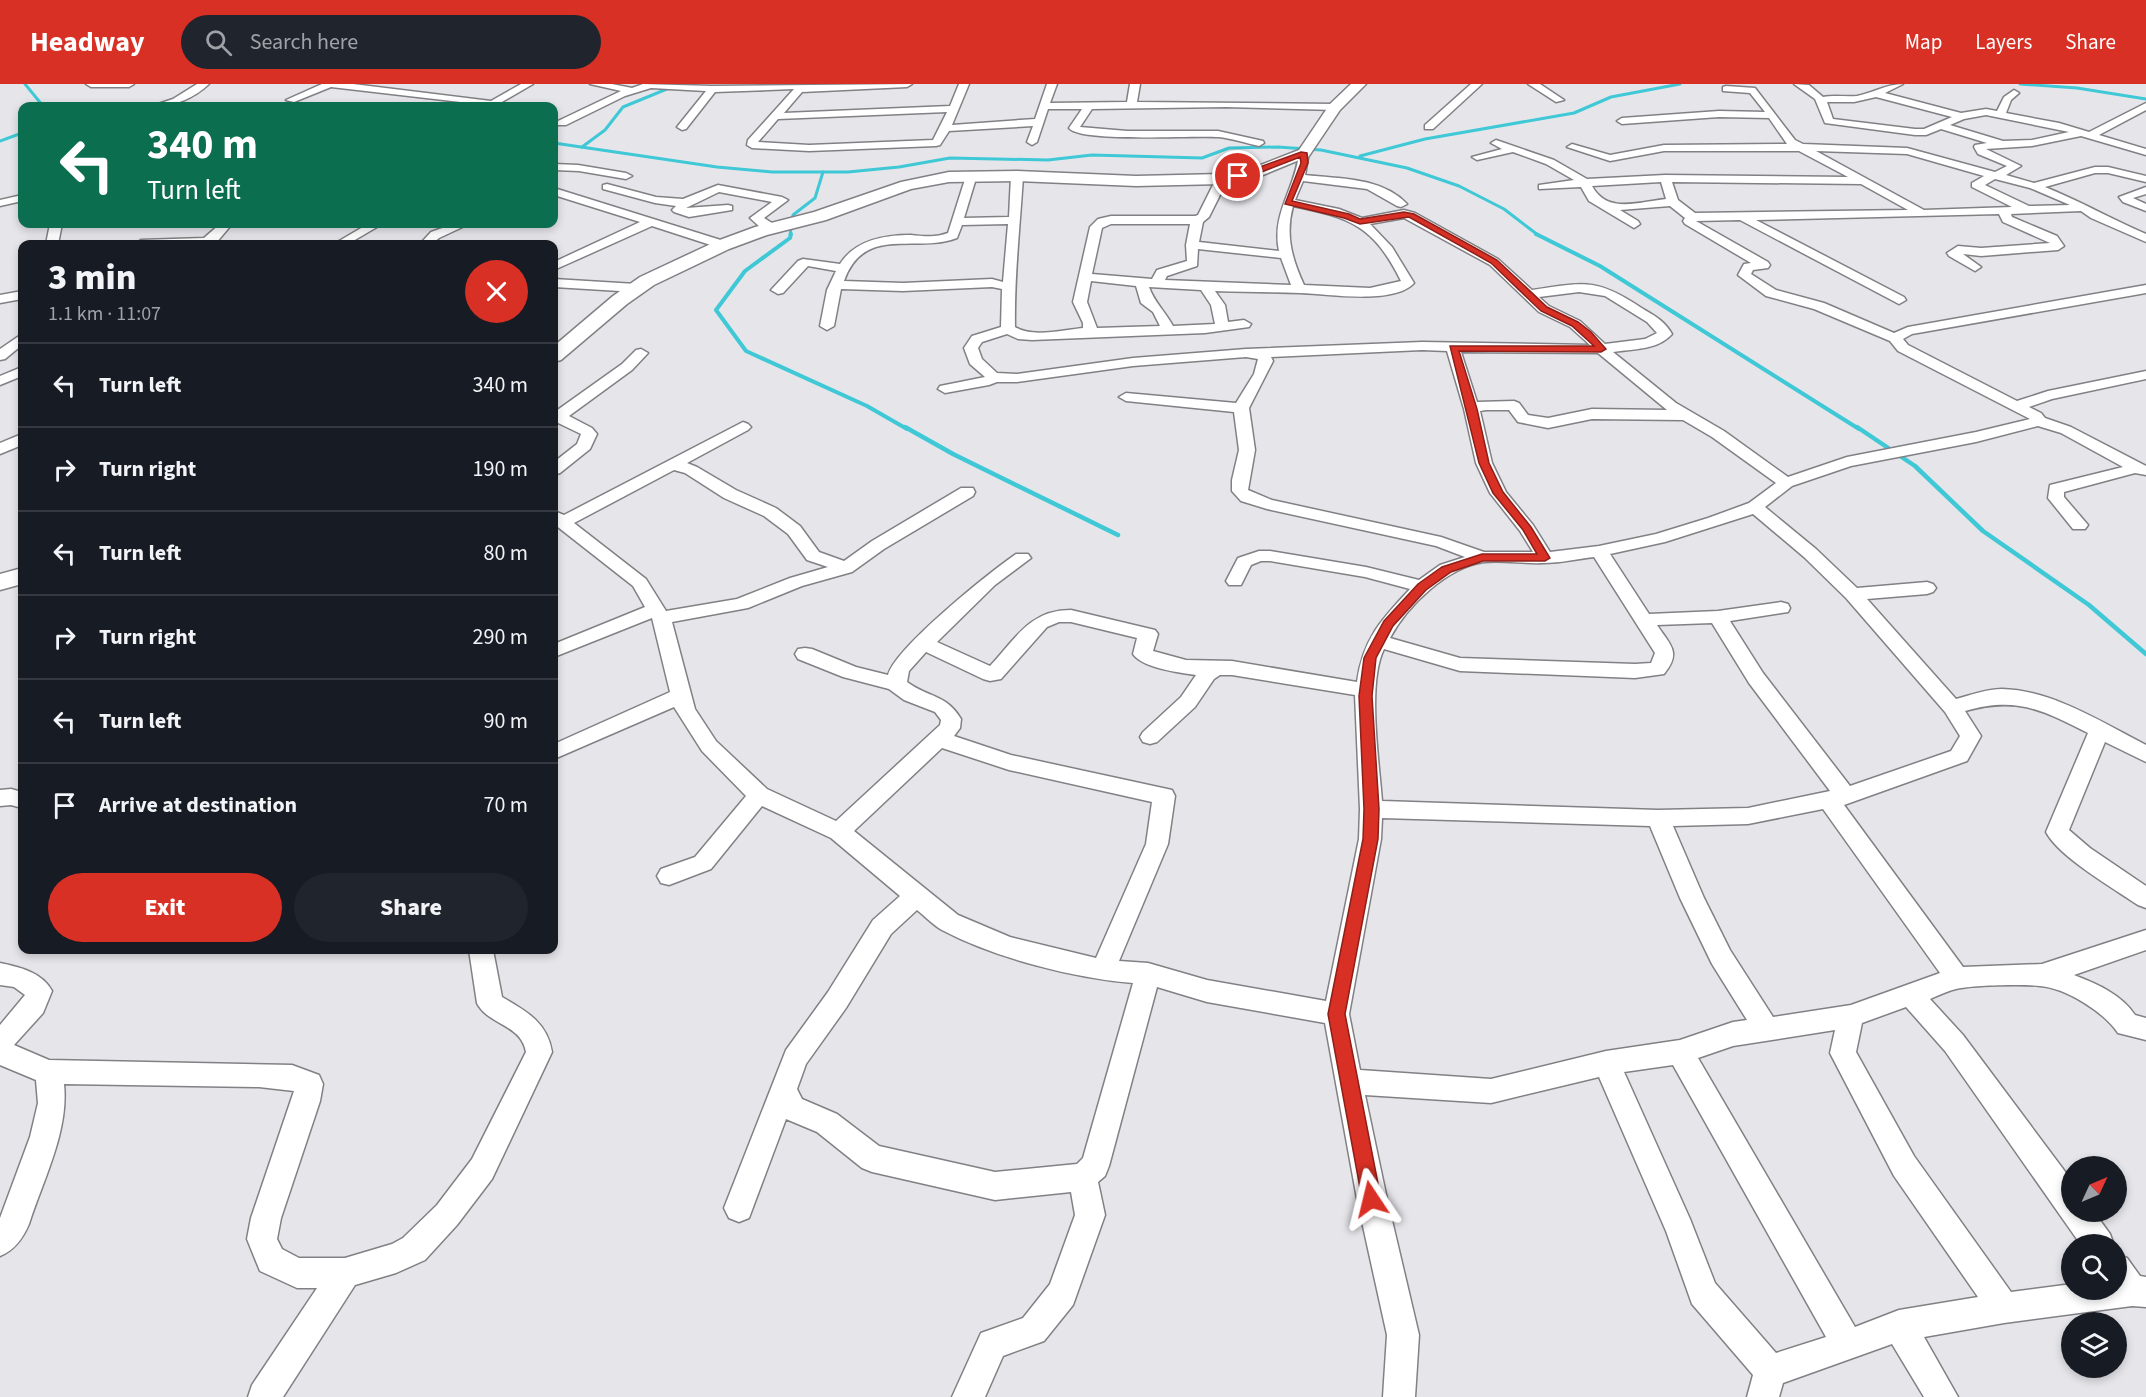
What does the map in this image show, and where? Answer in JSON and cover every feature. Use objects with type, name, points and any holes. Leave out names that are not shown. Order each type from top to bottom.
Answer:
[{"type":"street","points":[[91,84],[129,84]]},
{"type":"street","points":[[168,102],[204,84]]},
{"type":"street","points":[[291,100],[330,84],[462,102]]},
{"type":"street","points":[[498,102],[528,84]]},
{"type":"street","points":[[595,84],[630,90]]},
{"type":"street","points":[[562,123],[630,90],[650,85],[712,89],[907,84]]},
{"type":"street","points":[[803,86],[752,142],[752,145],[809,148],[936,143],[947,128],[952,109],[964,84]]},
{"type":"street","points":[[1032,142],[1041,128],[1044,106],[1052,84]]},
{"type":"street","points":[[1131,106],[1135,84]]},
{"type":"street","points":[[558,353],[636,288],[668,270],[723,245],[820,216],[907,185],[971,175],[1136,181],[1222,179],[1257,172],[1305,150],[1335,107],[1359,84]]},
{"type":"street","points":[[1429,127],[1477,84]]},
{"type":"street","points":[[1533,84],[1559,100]]},
{"type":"street","points":[[1799,84],[1813,90],[1822,101],[1829,121],[1832,122],[1915,132],[1942,126],[1961,116],[1979,112],[2001,114],[2086,134],[2146,152]]},
{"type":"street","points":[[1822,101],[1854,99],[1876,94],[1894,86],[1910,91]]},
{"type":"street","points":[[682,127],[690,112],[707,100],[712,89]]},
{"type":"street","points":[[1726,89],[1752,90],[1758,95],[1785,136],[1800,148],[1922,213]]},
{"type":"street","points":[[2001,114],[2007,99],[2014,93]]},
{"type":"street","points":[[1876,94],[1961,116]]},
{"type":"street","points":[[1044,106],[1235,104],[1335,107]]},
{"type":"street","points":[[1082,131],[1074,128],[1089,106]]},
{"type":"street","points":[[2027,210],[1976,185],[2016,166],[1978,149],[2000,144],[2086,134],[2146,106]]},
{"type":"street","points":[[778,116],[952,109]]},
{"type":"street","points":[[1610,115],[1638,130]]},
{"type":"street","points":[[1622,121],[1696,115],[1773,116]]},
{"type":"street","points":[[1942,126],[2000,144]]},
{"type":"street","points":[[947,128],[1041,128]]},
{"type":"street","points":[[1059,131],[1218,134],[1259,143]]},
{"type":"street","points":[[1915,132],[1926,155]]},
{"type":"street","points":[[1651,140],[1664,148]]},
{"type":"street","points":[[1496,143],[1550,162],[1584,182],[1593,199],[1634,224]]},
{"type":"street","points":[[1572,147],[1610,158],[1664,148],[1880,149],[1926,155],[2034,186],[2146,237]]},
{"type":"street","points":[[1477,157],[1514,149]]},
{"type":"street","points":[[1299,289],[1284,255],[1281,231],[1288,202],[1304,163],[1305,150]]},
{"type":"street","points":[[558,181],[591,160]]},
{"type":"street","points":[[558,167],[626,176],[580,200]]},
{"type":"street","points":[[2034,186],[2095,170],[2108,170],[2146,179]]},
{"type":"street","points":[[826,326],[830,295],[843,268],[868,244],[891,238],[947,238],[953,235],[971,175]]},
{"type":"street","points":[[1008,329],[1008,287],[1017,176]]},
{"type":"street","points":[[1298,177],[1369,186],[1401,204]]},
{"type":"street","points":[[1543,187],[1584,182],[1665,178],[1865,181]]},
{"type":"street","points":[[1665,178],[1673,202],[1692,217],[2084,208]]},
{"type":"street","points":[[1090,332],[1090,323],[1080,302],[1096,227],[1102,222],[1197,220],[1203,217],[1222,179]]},
{"type":"street","points":[[607,187],[681,206],[689,213],[728,208]]},
{"type":"street","points":[[558,264],[651,224],[718,188],[782,200],[756,218],[774,228]]},
{"type":"street","points":[[2146,190],[2125,197],[2146,208]]},
{"type":"street","points":[[558,192],[651,224],[723,245]]},
{"type":"street","points":[[0,203],[18,199]]},
{"type":"street","points":[[1085,278],[1205,288],[1383,290],[1408,283],[1401,269],[1383,245],[1360,222],[1346,216],[1288,202]]},
{"type":"street","points":[[1608,208],[1673,202]]},
{"type":"street","points":[[1975,267],[1953,253],[1958,250],[1982,252],[2058,246],[2053,239],[2007,219],[2004,211]]},
{"type":"street","points":[[1360,222],[1404,214],[1411,215],[1494,262],[1544,309],[1575,324],[1588,334],[1601,349],[1684,415],[1718,434],[1786,483]]},
{"type":"street","points":[[1692,217],[1689,221],[1727,246],[1762,262],[1764,265],[1748,267],[1744,275],[1771,293],[1819,306],[1895,338],[1903,348],[2036,416],[2039,421]]},
{"type":"street","points":[[1742,217],[1899,300]]},
{"type":"street","points":[[2117,225],[2146,218]]},
{"type":"street","points":[[956,222],[1014,220]]},
{"type":"street","points":[[1157,283],[1162,273],[1193,263],[1192,245],[1197,220]]},
{"type":"street","points":[[212,240],[222,228]]},
{"type":"street","points":[[347,240],[369,228]]},
{"type":"street","points":[[430,240],[454,228]]},
{"type":"street","points":[[1727,246],[1741,234],[1765,229]]},
{"type":"street","points":[[1192,245],[1284,255]]},
{"type":"street","points":[[778,290],[802,264],[807,262],[843,268]]},
{"type":"street","points":[[1141,282],[1148,303],[1158,310],[1169,330]]},
{"type":"street","points":[[558,283],[636,288]]},
{"type":"street","points":[[836,285],[903,287],[992,283],[1008,287]]},
{"type":"street","points":[[1205,288],[1215,297],[1221,310],[1222,327]]},
{"type":"street","points":[[1244,324],[1032,336],[1018,335],[1008,329],[977,339],[970,348],[975,361],[993,377],[1017,378],[1133,363],[1255,353],[1422,346],[1601,349],[1649,342],[1665,334],[1663,327],[1611,294],[1597,289],[1584,288],[1527,295]]},
{"type":"street","points":[[1895,338],[1908,331],[2146,289]]},
{"type":"street","points":[[0,299],[18,296]]},
{"type":"street","points":[[2,351],[18,341]]},
{"type":"street","points":[[1453,348],[1472,409],[1484,463],[1498,493],[1527,529],[1545,558]]},
{"type":"street","points":[[558,415],[627,367],[641,353]]},
{"type":"street","points":[[1255,353],[1266,360],[1261,374],[1241,408],[1247,450],[1240,480],[1240,492],[1247,497],[1441,542],[1482,557],[1545,558],[1599,551],[1702,525],[1755,507],[1786,483],[1847,462],[1976,437],[2039,421],[2066,430],[2141,470]]},
{"type":"street","points":[[0,381],[18,373]]},
{"type":"street","points":[[2016,406],[2048,395],[2146,375]]},
{"type":"street","points":[[945,390],[989,381],[993,377]]},
{"type":"street","points":[[1126,397],[1241,408]]},
{"type":"street","points":[[1472,409],[1485,405],[1514,406],[1523,419],[1548,423],[1592,414],[1684,415]]},
{"type":"street","points":[[558,417],[589,434],[584,446],[558,468]]},
{"type":"street","points":[[743,427],[559,519],[640,583],[659,614],[680,696],[686,710],[709,746],[759,795],[839,832],[949,922],[1007,946],[1103,970],[1148,974],[1207,991],[1336,1014]]},
{"type":"street","points":[[0,449],[18,441]]},
{"type":"street","points":[[673,464],[690,470],[730,494],[770,512],[794,530],[813,556],[846,568]]},
{"type":"street","points":[[2079,525],[2056,498],[2056,489],[2141,470]]},
{"type":"street","points":[[558,650],[659,614],[741,604],[796,582],[846,568],[861,560],[878,545],[917,524],[967,492]]},
{"type":"street","points":[[1371,809],[1658,819],[1748,816],[1837,797],[1959,756],[1971,736],[1952,707],[1852,594],[1810,553],[1755,507]]},
{"type":"street","points":[[1379,641],[1460,664],[1635,671],[1657,669],[1664,661],[1665,653],[1599,551]]},
{"type":"street","points":[[1235,581],[1244,562],[1259,556],[1270,556],[1366,572],[1422,587]]},
{"type":"street","points":[[1399,1397],[1403,1335],[1371,1199],[1351,1082],[1336,1014],[1370,839],[1371,809],[1366,690],[1370,658],[1388,624],[1422,587],[1446,569],[1482,557]]},
{"type":"street","points":[[896,684],[900,669],[925,644],[989,581],[1022,558]]},
{"type":"street","points":[[0,582],[18,577]]},
{"type":"street","points":[[1852,594],[1927,588]]},
{"type":"street","points":[[1644,620],[1718,617],[1781,608]]},
{"type":"street","points":[[925,644],[990,675],[994,674],[1040,622],[1057,616],[1071,616],[1148,634],[1143,654],[1154,660],[1214,670],[1232,668],[1366,690]]},
{"type":"street","points":[[1718,617],[1756,678],[1957,978]]},
{"type":"street","points":[[805,654],[850,672],[896,684],[911,695],[942,707],[948,714],[950,728],[839,832]]},
{"type":"street","points":[[1150,738],[1188,702],[1207,674],[1214,670]]},
{"type":"street","points":[[558,750],[680,696]]},
{"type":"street","points":[[1952,707],[2002,696],[2023,699],[2099,730],[2146,754]]},
{"type":"street","points":[[2099,730],[2056,832],[2082,854],[2146,898]]},
{"type":"street","points":[[938,739],[1009,762],[1164,796],[1156,844],[1103,970]]},
{"type":"street","points":[[669,876],[704,863],[759,795]]},
{"type":"street","points":[[0,798],[18,799]]},
{"type":"street","points":[[1658,819],[1692,898],[1721,957],[1767,1030]]},
{"type":"street","points":[[739,1208],[795,1058],[837,1000],[882,927],[916,896]]},
{"type":"street","points":[[1351,1082],[1491,1091],[1606,1063],[1680,1053],[1733,1034],[1851,1016],[1957,978],[2042,975],[2146,940]]},
{"type":"street","points":[[0,1051],[22,1064],[49,1072],[260,1075],[291,1077],[309,1084],[306,1101],[266,1218],[262,1239],[271,1260],[297,1273],[345,1273],[396,1258],[414,1249],[447,1215],[482,1169],[539,1052],[539,1041],[534,1031],[490,1003],[482,954]]},
{"type":"street","points":[[0,974],[20,978],[39,991],[34,1005],[0,1043]]},
{"type":"street","points":[[784,1091],[792,1108],[827,1123],[872,1158],[995,1186],[1083,1177],[1095,1166],[1148,974]]},
{"type":"street","points":[[2042,975],[2078,987],[2122,1014],[2127,1024],[2146,1029]]},
{"type":"street","points":[[1910,994],[1954,1043],[2061,1191]]},
{"type":"street","points":[[1851,1016],[1843,1053],[1856,1078],[1905,1166],[2004,1308]]},
{"type":"street","points":[[1680,1053],[1848,1346]]},
{"type":"street","points":[[1606,1063],[1680,1229],[1703,1293],[1766,1384],[1848,1346],[1899,1326],[2132,1284]]},
{"type":"street","points":[[5,1230],[44,1137],[52,1103],[49,1072]]},
{"type":"street","points":[[968,1397],[992,1344],[1033,1330],[1062,1294],[1090,1215],[1083,1177]]},
{"type":"street","points":[[264,1397],[345,1273]]},
{"type":"street","points":[[1899,1326],[1942,1397]]},
{"type":"waterway","points":[[25,84],[40,102]]},
{"type":"waterway","points":[[582,147],[605,130],[623,107],[679,84]]},
{"type":"waterway","points":[[1360,156],[1425,139],[1574,113],[1611,97],[1680,84]]},
{"type":"waterway","points":[[2020,84],[2077,88],[2146,99]]},
{"type":"waterway","points":[[0,141],[18,134]]},
{"type":"waterway","points":[[558,144],[717,167],[772,172],[823,172]]},
{"type":"waterway","points":[[823,172],[899,167],[950,158],[1048,160],[1092,155],[1202,158],[1229,148],[1278,147],[1321,150],[1407,168],[1459,186],[1504,209],[1538,235]]},
{"type":"waterway","points":[[790,235],[793,215],[815,198],[823,172]]},
{"type":"waterway","points":[[791,234],[790,238],[745,271],[716,310],[746,351],[867,406],[907,429]]},
{"type":"waterway","points":[[1538,235],[1600,266],[1859,429]]},
{"type":"waterway","points":[[905,427],[953,454],[1118,535]]},
{"type":"waterway","points":[[1857,427],[1915,466],[1983,531],[2089,605],[2146,654]]},
{"type":"route","points":[[1238,176],[1257,172],[1304,153],[1304,163],[1288,202],[1346,216],[1360,222],[1404,214],[1411,215],[1494,262],[1544,309],[1575,324],[1588,334],[1601,349],[1573,347],[1538,350],[1453,348],[1472,409],[1484,463],[1498,493],[1527,529],[1545,558],[1482,557],[1446,569],[1422,587],[1388,624],[1370,658],[1365,696],[1371,809],[1370,839],[1336,1014],[1351,1082],[1371,1199]]}]
